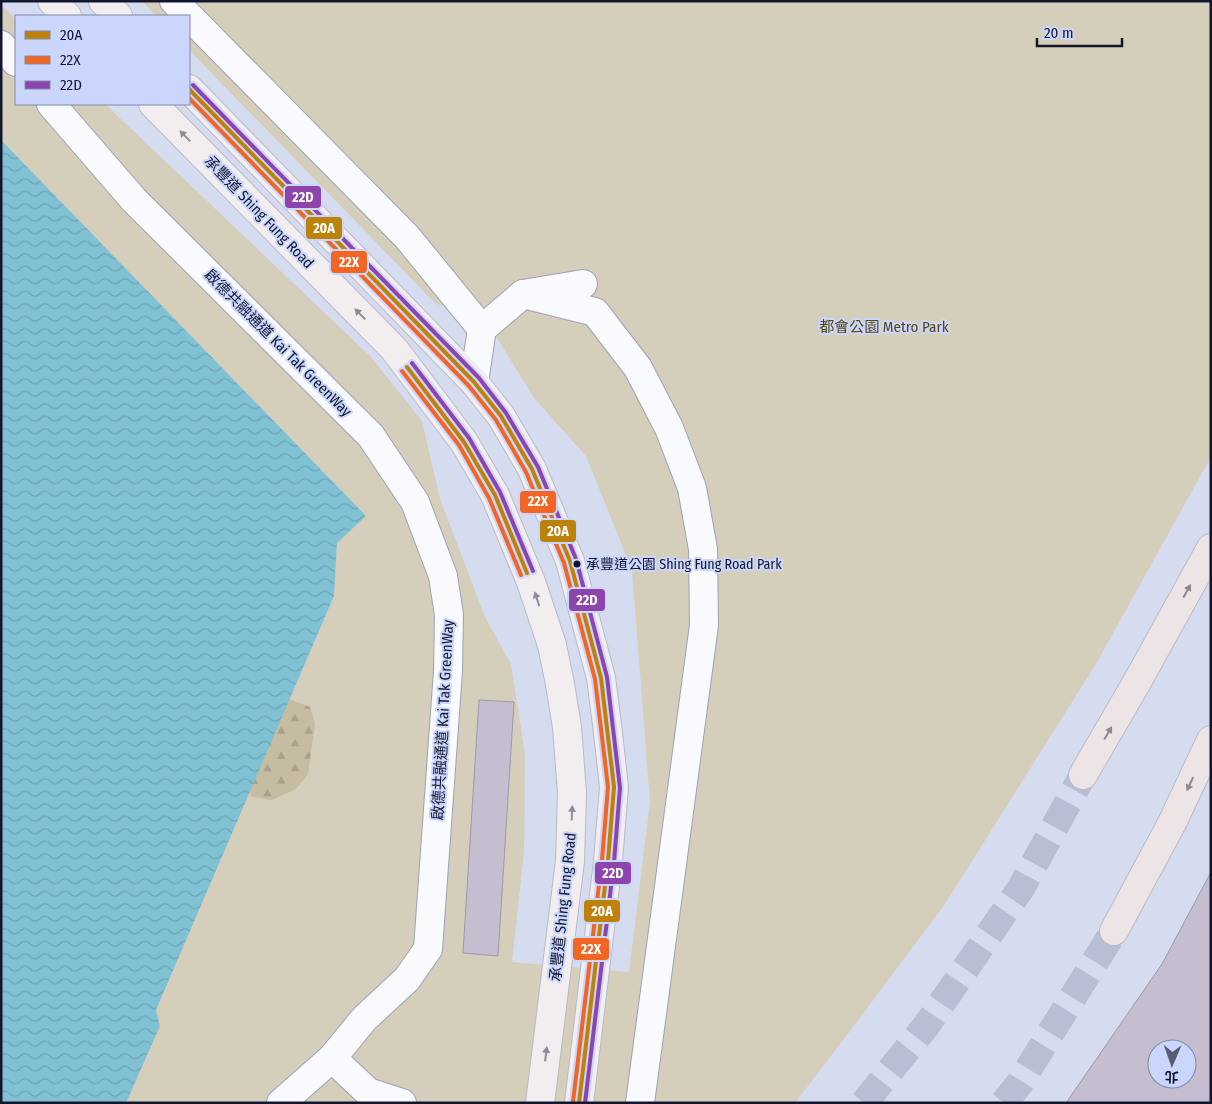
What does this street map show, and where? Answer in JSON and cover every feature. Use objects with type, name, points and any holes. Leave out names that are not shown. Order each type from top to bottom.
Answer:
[{"type":"highway","points":[[1083,775],[1138,682],[1211,548]]},
{"type":"highway","points":[[1114,931],[1172,823],[1211,740]]},
{"type":"main road","points":[[52,1],[66,15]]},
{"type":"main road","points":[[103,1],[117,15]]},
{"type":"main road","points":[[190,90],[474,382],[501,416],[532,469],[570,561],[601,678],[608,724],[614,787],[608,861],[579,1103]]},
{"type":"main road","name":"承豐道 Shing Fung Road","points":[[154,105],[394,349],[464,442],[495,496],[531,582],[552,645],[567,727],[572,793],[570,861],[540,1103]]},
{"type":"street","points":[[174,1],[188,15]]},
{"type":"street","points":[[190,17],[407,237],[482,329]]},
{"type":"street","points":[[1,45],[15,61]]},
{"type":"street","name":"啟德共融通道 Kai Tak GreenWay","points":[[52,105],[134,200],[371,436],[415,502],[443,576],[449,615],[448,671],[428,948],[407,979],[364,1019],[332,1058],[280,1103]]},
{"type":"street","points":[[474,382],[482,329],[523,294],[583,284]]},
{"type":"street","points":[[523,294],[596,312],[638,368],[669,428],[692,488],[703,549],[704,624],[640,1103]]},
{"type":"street","points":[[332,1058],[368,1092],[402,1103]]},
{"type":"green space","name":"都會公園 Metro Park","points":[[142,1],[1211,1],[1211,457],[1096,664],[945,904],[795,1103],[126,1103],[160,1026],[156,1010],[334,596],[337,543],[366,516],[1,140],[1,5],[15,18],[15,105],[106,105],[371,357],[422,421],[440,499],[485,617],[511,664],[525,755],[524,852],[512,962],[629,972],[650,802],[632,570],[586,456],[534,398],[476,304],[465,310],[436,304],[190,51],[190,15],[155,15]]},
{"type":"green space","points":[[287,698],[310,707],[315,724],[308,774],[296,789],[272,800],[252,797],[245,783]]},
{"type":"water","points":[[1,140],[366,516],[337,543],[334,596],[156,1010],[160,1026],[126,1103],[1,1103]]},
{"type":"building","points":[[479,700],[514,702],[498,956],[463,953]]},
{"type":"building","points":[[1211,872],[1211,1103],[1066,1103],[1162,964]]},
{"type":"tunnel","points":[[864,1103],[926,1026],[1021,888],[1083,775]]},
{"type":"tunnel","points":[[1004,1103],[1019,1084],[1114,931]]},
{"type":"transit line","name":"22D","points":[[193,85],[479,378],[506,413],[538,467],[576,559],[607,677],[620,788],[614,862],[585,1103]]},
{"type":"transit line","name":"20A","points":[[190,90],[474,382],[501,416],[532,469],[570,561],[601,678],[614,787],[608,861],[579,1103]]},
{"type":"transit line","name":"22X","points":[[190,99],[469,386],[496,420],[526,472],[564,563],[595,679],[608,787],[602,860],[573,1102]]},
{"type":"transit line","name":"22D","points":[[412,363],[469,438],[500,492],[533,571]]},
{"type":"transit line","name":"20A","points":[[407,367],[464,442],[495,495],[527,573]]},
{"type":"transit line","name":"22X","points":[[402,371],[459,445],[489,498],[521,575]]},
{"type":"place","name":"承豐道公園 Shing Fung Road Park","points":[[577,564]]}]
